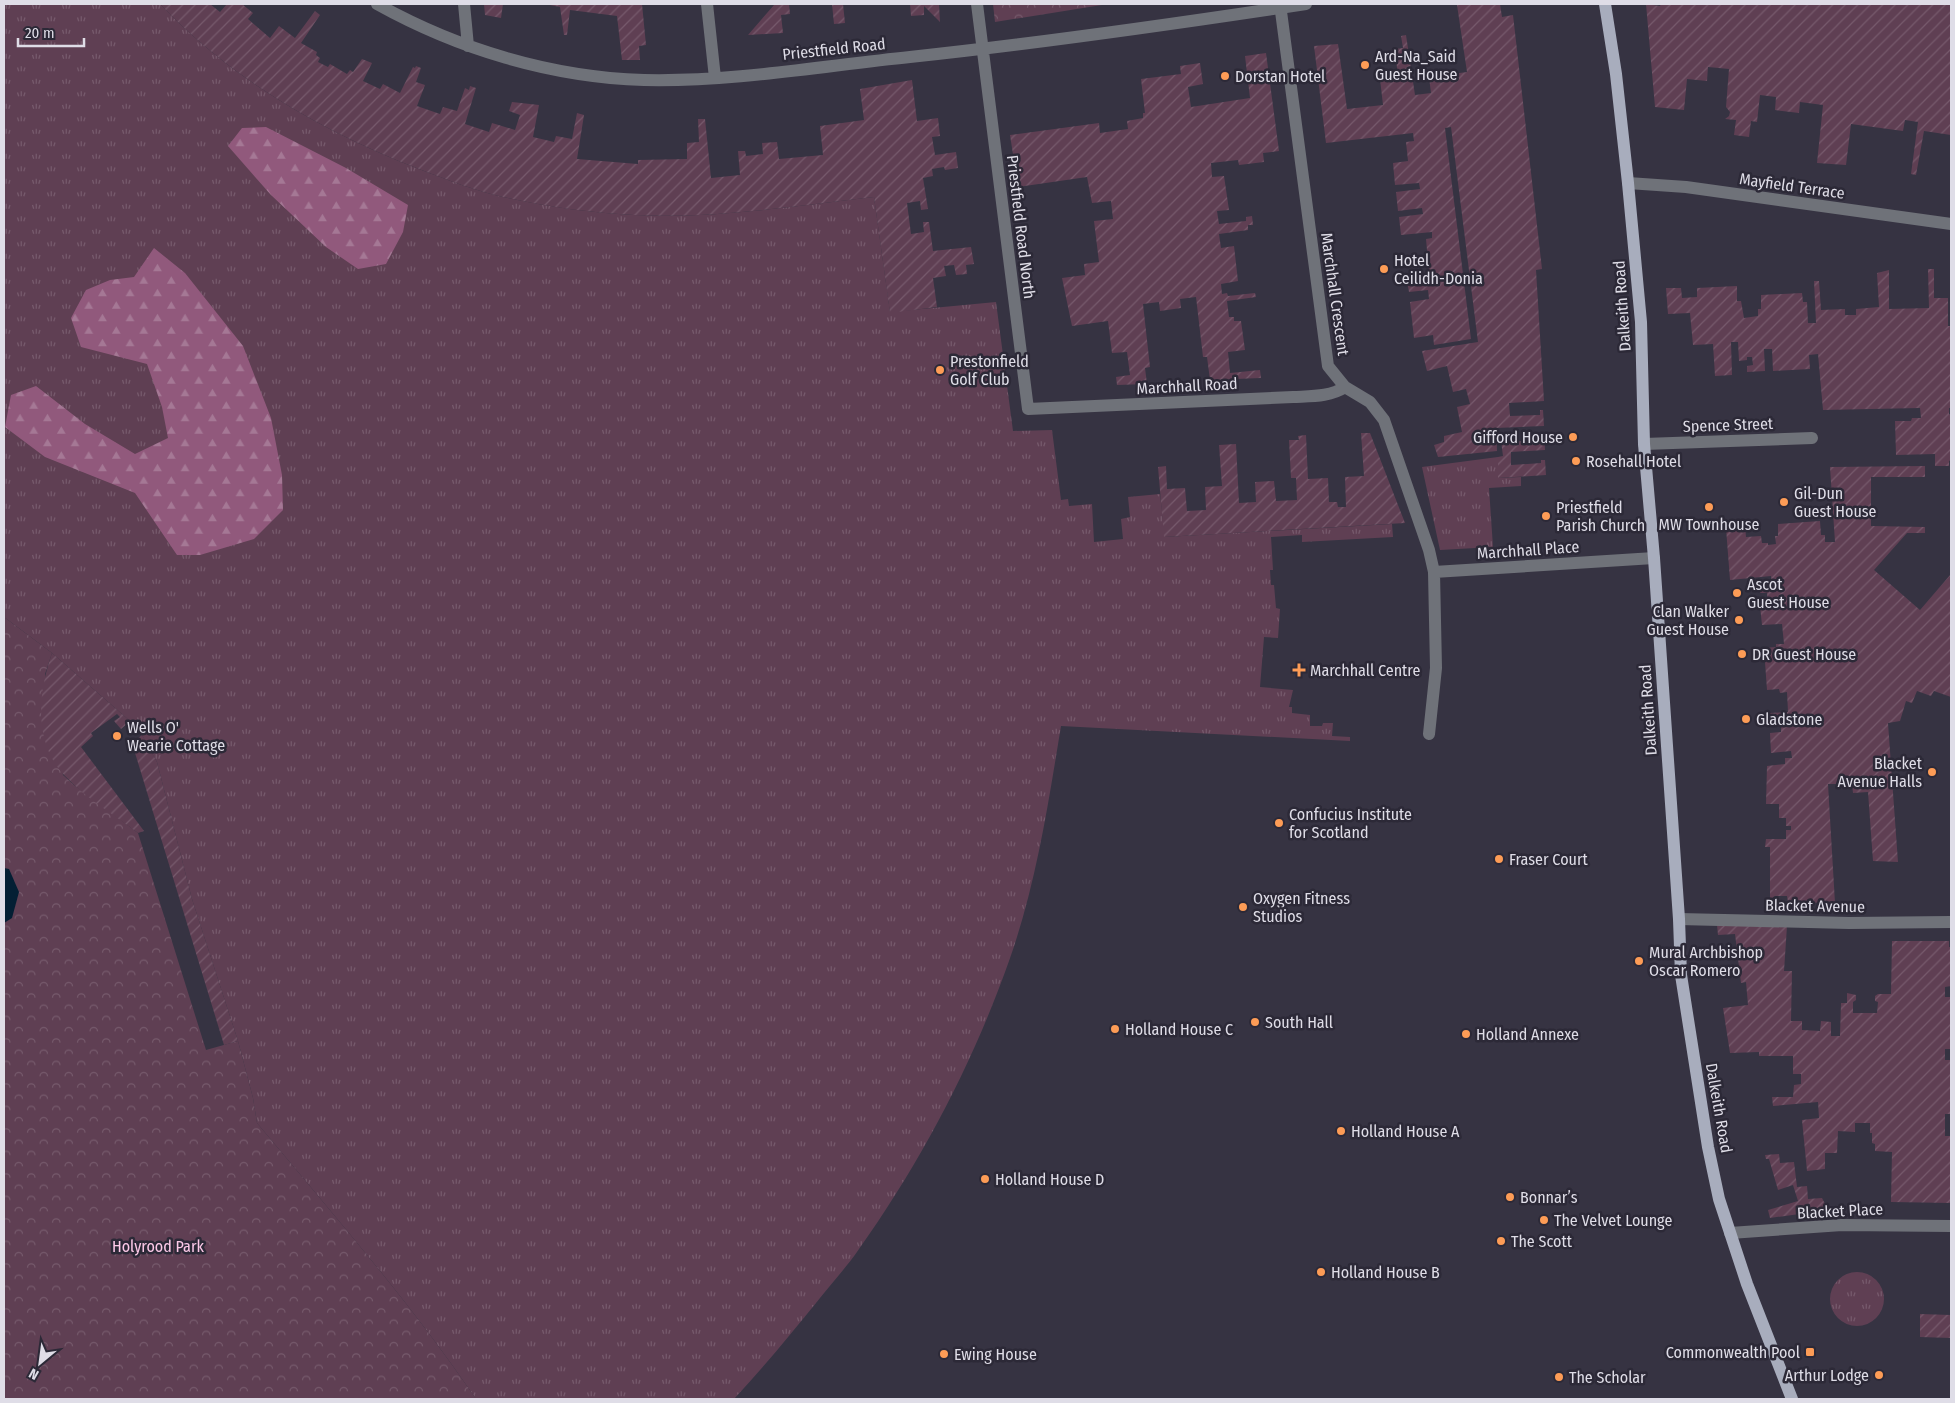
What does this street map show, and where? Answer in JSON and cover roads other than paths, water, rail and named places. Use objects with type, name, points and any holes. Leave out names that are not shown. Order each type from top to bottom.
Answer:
[{"type":"main road","name":"Dalkeith Road","points":[[1605,4],[1616,74],[1641,322],[1644,444],[1654,558],[1679,919],[1681,975],[1705,1128],[1720,1199],[1747,1284],[1792,1399]]},
{"type":"street","name":"Priestfield Road","points":[[376,4],[417,25],[468,46],[524,63],[583,74],[645,80],[715,78],[982,49],[1280,6],[1306,4]]},
{"type":"street","points":[[464,4],[468,46]]},
{"type":"street","points":[[707,4],[715,78]]},
{"type":"street","name":"Priestfield Road North","points":[[977,4],[1028,410]]},
{"type":"street","name":"Marchhall Crescent","points":[[1280,6],[1328,366],[1345,387],[1370,402],[1384,420],[1429,550],[1434,572],[1436,668],[1429,734]]},
{"type":"street","name":"Mayfield Terrace","points":[[1628,183],[1700,189],[1951,224]]},
{"type":"street","name":"Marchhall Road","points":[[1028,410],[1293,398],[1324,395],[1338,392],[1345,387]]},
{"type":"street","name":"Spence Street","points":[[1644,444],[1812,438]]},
{"type":"street","name":"Marchhall Place","points":[[1434,572],[1654,558]]},
{"type":"street","name":"Blacket Avenue","points":[[1679,919],[1849,923],[1951,922]]},
{"type":"street","name":"Blacket Place","points":[[1730,1233],[1842,1225],[1951,1226]]},
{"type":"water","points":[[4,868],[9,869],[19,892],[12,918],[4,923]]},
{"type":"place","name":"Ard-Na_Said Guest House","points":[[1365,65]]},
{"type":"place","name":"Dorstan Hotel","points":[[1225,76]]},
{"type":"place","name":"Hotel Ceilidh-Donia","points":[[1384,269]]},
{"type":"place","name":"Prestonfield Golf Club","points":[[940,370]]},
{"type":"place","name":"Gifford House","points":[[1573,437]]},
{"type":"place","name":"Rosehall Hotel","points":[[1576,461]]},
{"type":"place","name":"Gil-Dun Guest House","points":[[1784,502]]},
{"type":"place","name":"MW Townhouse","points":[[1709,507]]},
{"type":"place","name":"Priestfield Parish Church","points":[[1546,516]]},
{"type":"place","name":"Ascot Guest House","points":[[1737,593]]},
{"type":"place","name":"Clan Walker Guest House","points":[[1739,620]]},
{"type":"place","name":"DR Guest House","points":[[1742,654]]},
{"type":"place","name":"Marchhall Centre","points":[[1299,670]]},
{"type":"place","name":"Gladstone","points":[[1746,719]]},
{"type":"place","name":"Wells O' Wearie Cottage","points":[[117,736]]},
{"type":"place","name":"Blacket Avenue Halls","points":[[1932,772]]},
{"type":"place","name":"Confucius Institute for Scotland","points":[[1279,823]]},
{"type":"place","name":"Fraser Court","points":[[1499,859]]},
{"type":"place","name":"Oxygen Fitness Studios","points":[[1243,907]]},
{"type":"place","name":"Mural Archbishop Oscar Romero","points":[[1639,961]]},
{"type":"place","name":"South Hall","points":[[1255,1022]]},
{"type":"place","name":"Holland House C","points":[[1115,1029]]},
{"type":"place","name":"Holland Annexe","points":[[1466,1034]]},
{"type":"place","name":"Holland House A","points":[[1341,1131]]},
{"type":"place","name":"Holland House D","points":[[985,1179]]},
{"type":"place","name":"Bonnar’s","points":[[1510,1197]]},
{"type":"place","name":"The Velvet Lounge","points":[[1544,1220]]},
{"type":"place","name":"The Scott","points":[[1501,1241]]},
{"type":"place","name":"Holland House B","points":[[1321,1272]]},
{"type":"place","name":"Commonwealth Pool","points":[[1810,1352]]},
{"type":"place","name":"Ewing House","points":[[944,1354]]},
{"type":"place","name":"Arthur Lodge","points":[[1879,1375]]},
{"type":"place","name":"The Scholar","points":[[1559,1377]]},
{"type":"park label","name":"Holyrood Park","points":[[158,1246]]}]
